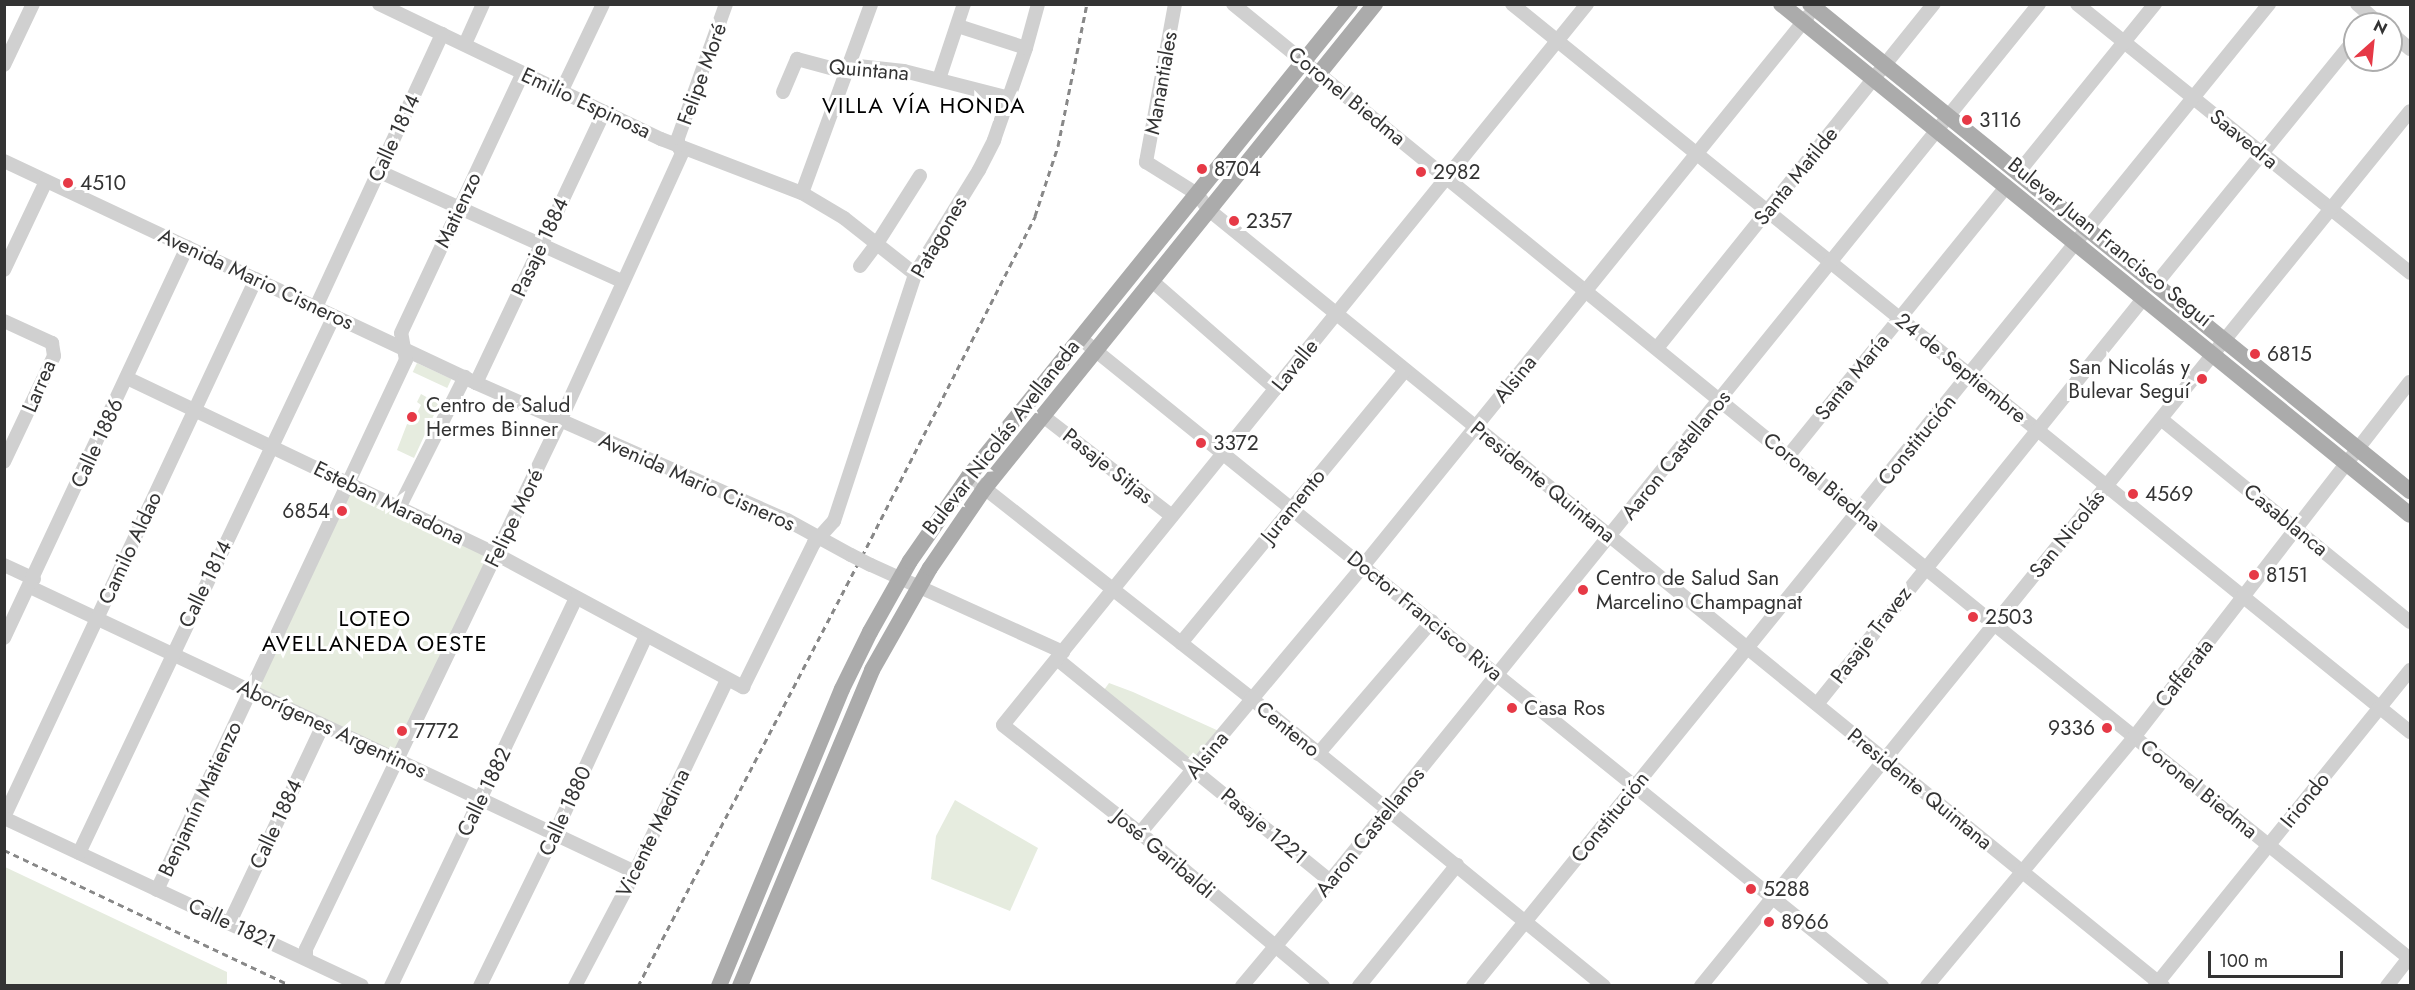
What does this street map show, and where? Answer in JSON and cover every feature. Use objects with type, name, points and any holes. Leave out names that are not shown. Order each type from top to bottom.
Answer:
[{"type":"main road","name":"Bulevar Nicolás Avellaneda","points":[[719,986],[843,688],[900,578],[969,476],[1350,4]]},
{"type":"main road","name":"Bulevar Nicolás Avellaneda","points":[[740,986],[859,699],[887,641],[918,586],[984,489],[1375,4]]},
{"type":"main road","name":"Bulevar Juan Francisco Seguí","points":[[1781,4],[2410,515]]},
{"type":"main road","name":"Bulevar Juan Francisco Seguí","points":[[1814,6],[2410,491]]},
{"type":"street","points":[[465,44],[483,4]]},
{"type":"street","points":[[562,90],[603,4]]},
{"type":"street","name":"Felipe Moré","points":[[306,958],[306,949],[561,421],[622,281],[682,153],[678,146],[726,4]]},
{"type":"street","points":[[802,193],[872,4]]},
{"type":"street","points":[[939,79],[964,4]]},
{"type":"street","name":"Patagones","points":[[818,537],[827,531],[834,521],[915,274],[979,170],[1009,98],[1038,4]]},
{"type":"street","name":"Manantiales","points":[[1146,162],[1175,4]]},
{"type":"street","name":"Coronel Biedma","points":[[1233,4],[1994,624],[2410,958]]},
{"type":"street","name":"24 de Septiembre","points":[[1512,4],[2410,732]]},
{"type":"street","name":"Lavalle","points":[[1003,725],[1587,4]]},
{"type":"street","name":"Santa Matilde","points":[[1657,348],[1935,4]]},
{"type":"street","name":"Aaron Castellanos","points":[[1242,986],[1498,675],[2039,4]]},
{"type":"street","name":"Saavedra","points":[[2077,4],[2331,209],[2408,266]]},
{"type":"street","points":[[2018,173],[2155,4]]},
{"type":"street","name":"Constitución","points":[[1473,986],[2269,4]]},
{"type":"street","points":[[4,65],[31,5]]},
{"type":"street","name":"Emilio Espinosa","points":[[386,6],[523,74],[562,90],[678,146],[802,193],[844,218],[915,274]]},
{"type":"street","name":"Alsina","points":[[1140,833],[1195,770],[1363,566],[1814,6]]},
{"type":"street","points":[[958,27],[1026,48]]},
{"type":"street","name":"Calle 1814","points":[[316,307],[441,34]]},
{"type":"street","points":[[2155,285],[2343,54]]},
{"type":"street","name":"Quintana","points":[[783,92],[797,59],[838,70],[849,65],[904,71],[1009,98]]},
{"type":"street","name":"Matienzo","points":[[405,349],[401,333],[523,74]]},
{"type":"street","name":"San Nicolás","points":[[1701,986],[2410,111]]},
{"type":"street","name":"Pasaje 1884","points":[[471,380],[541,245],[604,112]]},
{"type":"street","name":"Avenida Mario Cisneros","points":[[4,161],[471,380],[818,537],[871,565],[1060,655]]},
{"type":"street","name":"Presidente Quintana","points":[[1146,162],[1197,194],[1209,210],[2159,984]]},
{"type":"street","points":[[378,171],[622,281]]},
{"type":"street","points":[[860,266],[920,176]]},
{"type":"street","points":[[4,270],[46,180]]},
{"type":"street","name":"Santa María","points":[[1789,455],[2006,187]]},
{"type":"street","name":"Calle 1886","points":[[4,638],[32,583],[188,247]]},
{"type":"street","name":"Camilo Aldao","points":[[4,818],[256,279]]},
{"type":"street","points":[[1152,281],[1276,389]]},
{"type":"street","name":"Pasaje Travez","points":[[1816,704],[2143,299]]},
{"type":"street","name":"Calle 1814","points":[[79,853],[334,316]]},
{"type":"street","name":"Larrea","points":[[4,321],[52,343],[54,356],[4,462]]},
{"type":"street","name":"Doctor Francisco Riva","points":[[1080,338],[1882,986]]},
{"type":"street","name":"Benjamín Matienzo","points":[[158,890],[406,360],[405,349]]},
{"type":"street","name":"Juramento","points":[[1182,643],[1405,370]]},
{"type":"street","name":"Esteban Maradona","points":[[127,378],[496,554],[743,687],[818,537]]},
{"type":"street","points":[[399,508],[471,380]]},
{"type":"street","name":"Cafferata","points":[[1927,986],[2135,736],[2410,382]]},
{"type":"street","name":"Pasaje Sitjas","points":[[1043,416],[1172,516]]},
{"type":"street","name":"Casablanca","points":[[2161,419],[2410,622]]},
{"type":"street","name":"Centeno","points":[[969,476],[1388,809],[1525,921],[1595,983]]},
{"type":"street","name":"Aborígenes Argentinos","points":[[4,565],[97,619],[635,872]]},
{"type":"street","name":"Calle 1882","points":[[391,986],[576,598]]},
{"type":"street","points":[[1318,753],[1432,621]]},
{"type":"street","name":"Calle 1880","points":[[480,986],[555,833],[646,636]]},
{"type":"street","name":"Pasaje 1221","points":[[1060,655],[1330,881]]},
{"type":"street","name":"Iriondo","points":[[2159,984],[2410,670]]},
{"type":"street","name":"Vicente Medina","points":[[575,986],[635,872],[727,680]]},
{"type":"street","name":"Calle 1884","points":[[229,924],[323,724]]},
{"type":"street","name":"José Garibaldi","points":[[1003,725],[1140,833],[1323,986]]},
{"type":"street","name":"Calle 1821","points":[[4,818],[362,986]]},
{"type":"street","points":[[1359,986],[1457,865]]},
{"type":"street","points":[[2387,986],[2410,958]]},
{"type":"shaded area","points":[[417,363],[451,379],[447,388],[413,372]]},
{"type":"shaded area","points":[[421,394],[439,404],[414,458],[397,450],[407,424],[411,425],[421,405],[417,402]]},
{"type":"shaded area","points":[[349,484],[497,553],[400,760],[252,692]]},
{"type":"shaded area","points":[[1109,683],[1221,732],[1200,758],[1191,759],[1104,690]]},
{"type":"shaded area","points":[[955,800],[1038,848],[1010,911],[931,879],[936,836]]},
{"type":"shaded area","points":[[5,867],[227,972],[227,985],[5,985]]},
{"type":"railway","points":[[638,986],[857,566],[1035,216],[1058,146],[1087,4]]},
{"type":"railway","points":[[4,850],[292,986]]},
{"type":"place","name":"3116","points":[[1967,120]]},
{"type":"place","name":"8704","points":[[1202,169]]},
{"type":"place","name":"2982","points":[[1421,172]]},
{"type":"place","name":"4510","points":[[68,183]]},
{"type":"place","name":"2357","points":[[1234,221]]},
{"type":"place","name":"6815","points":[[2255,354]]},
{"type":"place","name":"San Nicolás y Bulevar Seguí","points":[[2202,379]]},
{"type":"place","name":"Centro de Salud Hermes Binner","points":[[412,417]]},
{"type":"place","name":"3372","points":[[1201,443]]},
{"type":"place","name":"4569","points":[[2133,494]]},
{"type":"place","name":"6854","points":[[342,511]]},
{"type":"place","name":"8151","points":[[2254,575]]},
{"type":"place","name":"Centro de Salud San Marcelino Champagnat","points":[[1583,590]]},
{"type":"place","name":"2503","points":[[1973,617]]},
{"type":"place","name":"Casa Ros","points":[[1512,708]]},
{"type":"place","name":"9336","points":[[2107,728]]},
{"type":"place","name":"7772","points":[[402,731]]},
{"type":"place","name":"5288","points":[[1751,889]]},
{"type":"place","name":"8966","points":[[1769,922]]},
{"type":"district","name":"VILLA VÍA HONDA","points":[[924,106]]},
{"type":"district","name":"LOTEO AVELLANEDA OESTE","points":[[375,630]]}]
